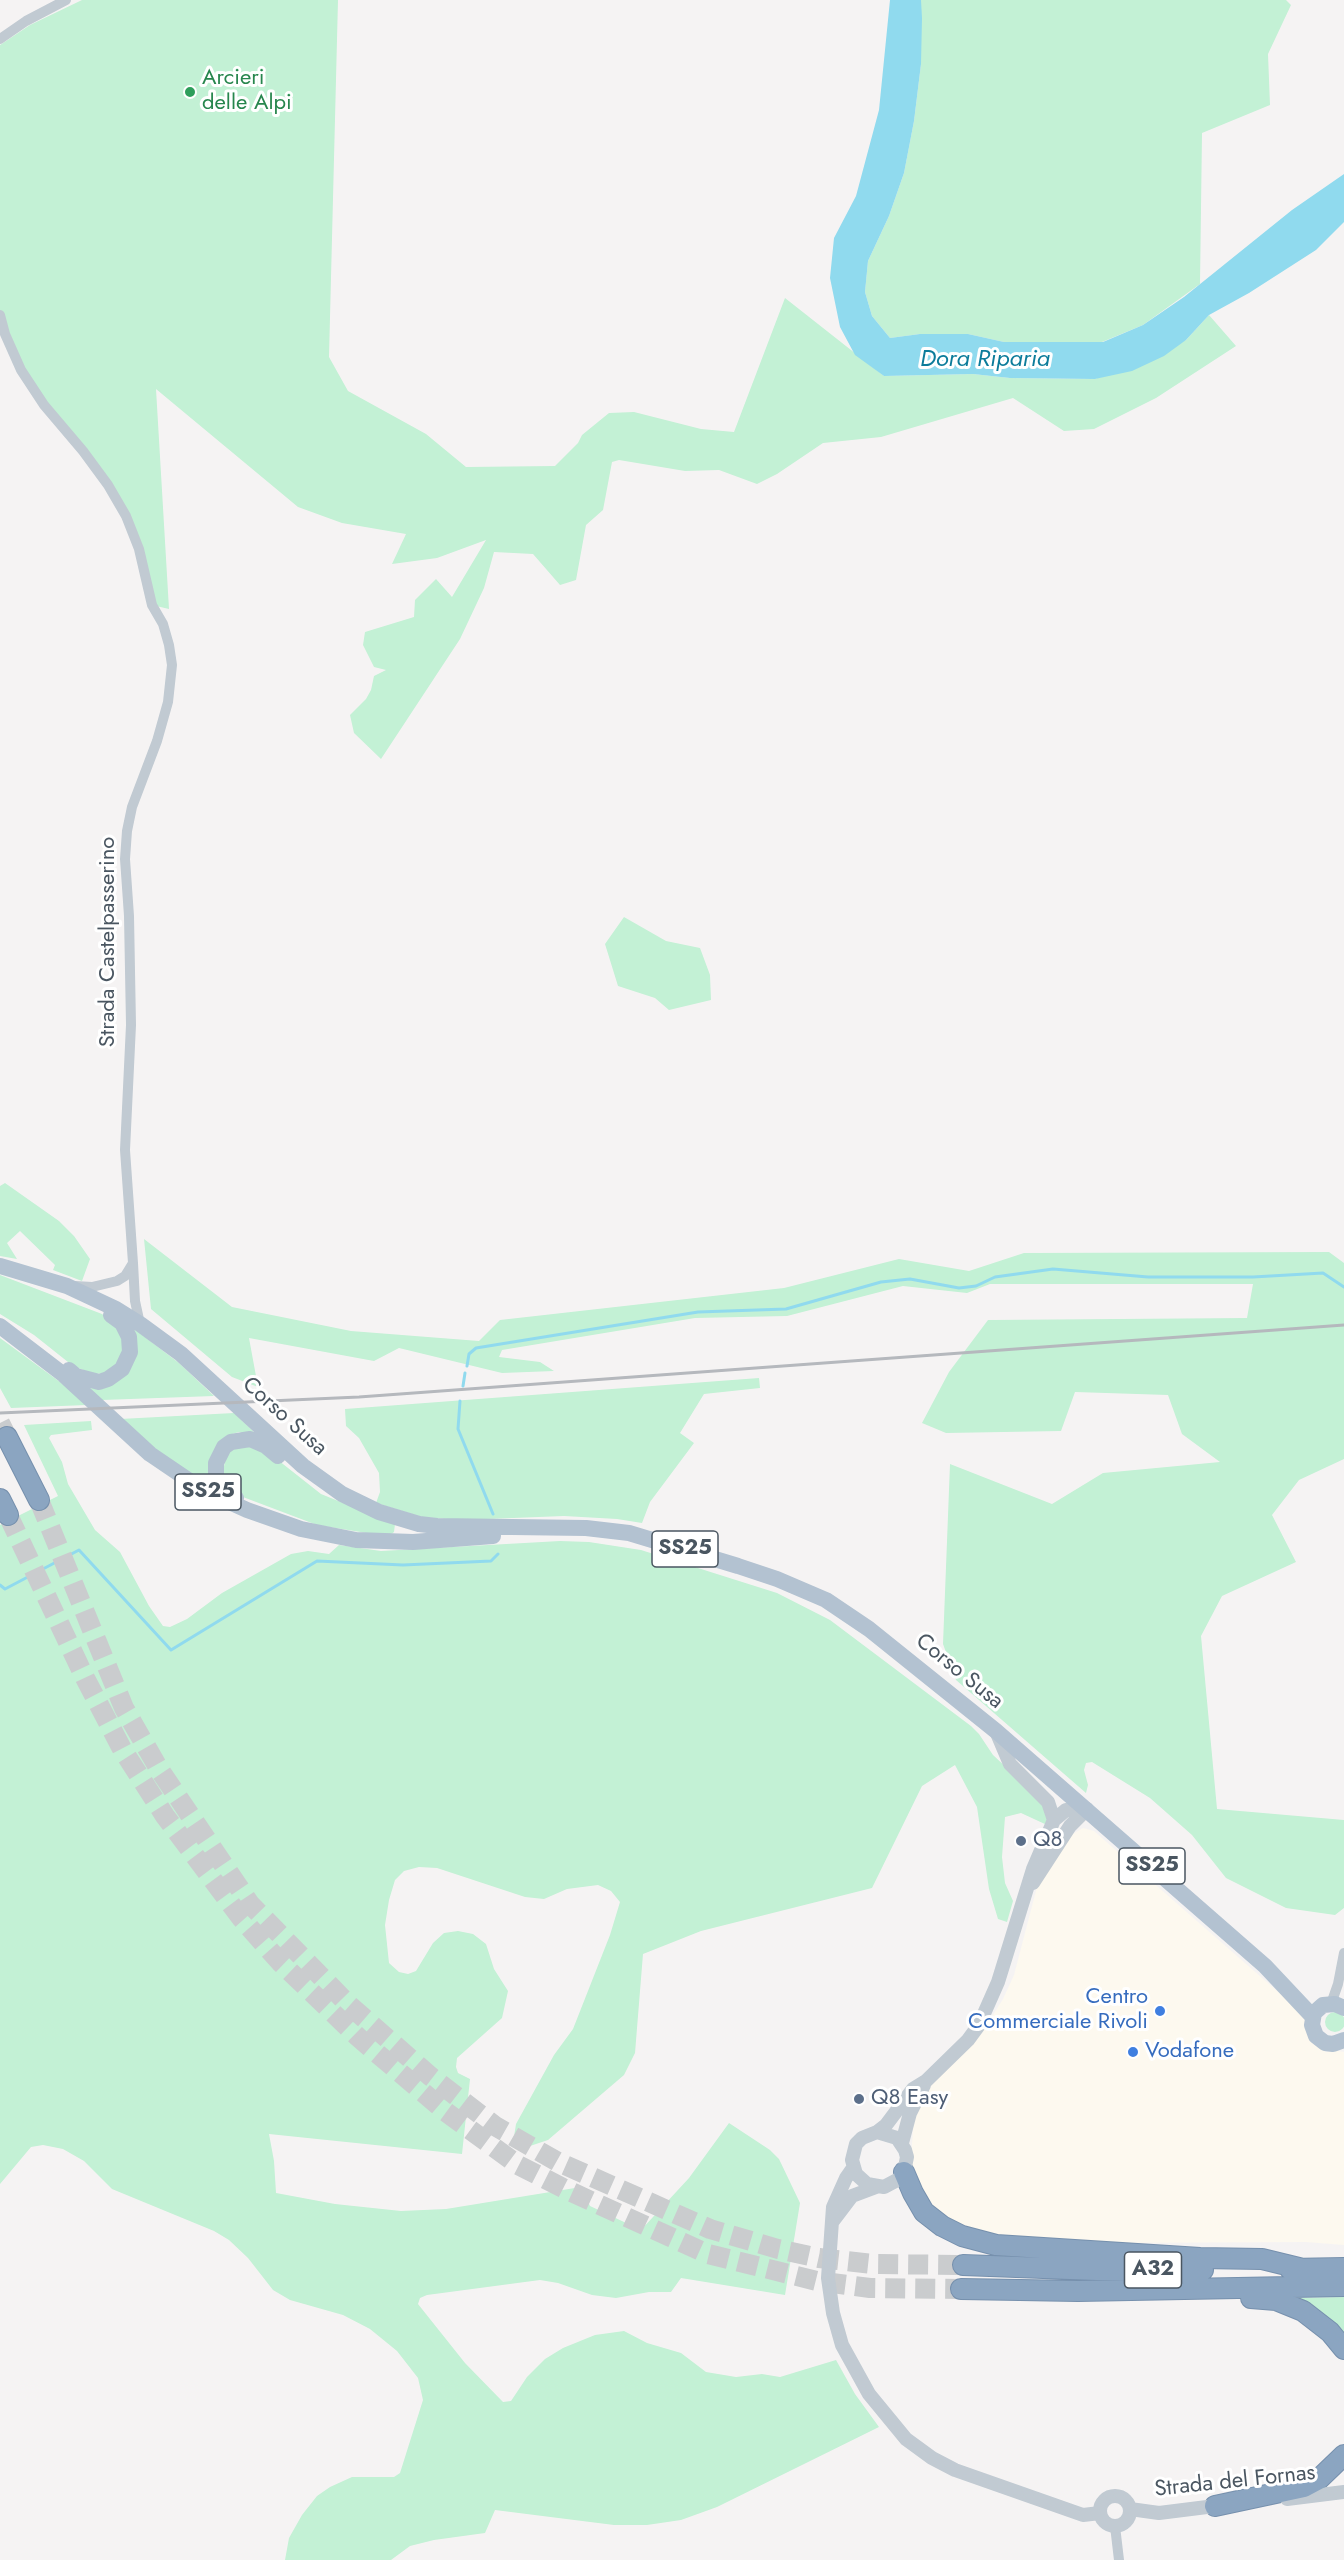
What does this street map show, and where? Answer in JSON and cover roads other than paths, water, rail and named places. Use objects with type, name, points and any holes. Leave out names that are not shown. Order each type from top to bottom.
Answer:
[{"type":"highway","points":[[7,1437],[39,1500]]},
{"type":"highway","points":[[904,2172],[924,2212],[942,2226],[962,2236],[996,2245],[1200,2258],[1262,2259],[1303,2269]]},
{"type":"highway","name":"A32","points":[[963,2265],[1097,2270],[1344,2268]]},
{"type":"highway","name":"A32","points":[[961,2289],[1078,2291],[1344,2286]]},
{"type":"highway","points":[[1078,2291],[1116,2299],[1213,2298],[1276,2301],[1303,2311],[1317,2320],[1344,2349]]},
{"type":"highway","points":[[1215,2506],[1304,2487],[1326,2474],[1344,2455]]},
{"type":"main road","name":"Corso Susa","points":[[0,1266],[67,1286],[116,1309],[140,1324],[182,1354],[303,1466],[342,1494],[379,1512],[419,1524],[457,1527],[608,1530],[649,1538],[738,1566],[811,1593],[869,1629],[996,1731],[1265,1966],[1328,2008]]},
{"type":"main road","points":[[3,1328],[32,1339],[76,1376],[99,1382],[116,1374],[127,1361],[130,1352],[126,1330],[112,1316],[80,1300],[67,1286]]},
{"type":"main road","name":"Corso Susa","points":[[3,1328],[64,1375],[127,1434],[174,1471],[227,1502],[301,1529],[356,1540],[403,1542],[466,1540],[563,1528]]},
{"type":"main road","points":[[301,1529],[282,1516],[224,1491],[219,1485],[215,1471],[219,1455],[224,1448],[231,1442],[242,1438],[259,1441],[310,1483],[342,1494]]},
{"type":"main road","points":[[1328,2008],[1312,2029],[1318,2039],[1329,2044],[1343,2042]]},
{"type":"street","points":[[0,39],[26,21],[66,0]]},
{"type":"street","name":"Strada Castelpasserino","points":[[0,315],[5,334],[21,370],[44,405],[108,485],[126,516],[139,549],[152,605],[163,624],[172,665],[168,702],[157,741],[132,807],[125,859],[129,916],[131,1026],[125,1142],[135,1301],[140,1324]]},
{"type":"street","points":[[67,1286],[108,1284],[125,1276],[133,1263]]},
{"type":"street","points":[[996,1731],[1010,1764],[1048,1802],[1054,1820]]},
{"type":"street","points":[[1087,1809],[1066,1810],[1054,1820],[1033,1869],[1029,1887],[986,2012],[968,2040],[926,2081],[913,2089],[892,2118],[877,2132],[862,2138],[856,2144],[853,2152],[853,2168],[835,2200],[828,2278],[837,2329],[858,2376],[896,2429],[916,2448],[956,2470],[1083,2515],[1100,2513]]},
{"type":"street","points":[[1029,1887],[1038,1878],[1070,1826],[1087,1809]]},
{"type":"street","points":[[1328,2008],[1343,1973],[1344,1953]]},
{"type":"street","points":[[902,2143],[909,2113],[926,2081]]},
{"type":"street","points":[[832,2221],[852,2196],[892,2184],[904,2172],[907,2157],[902,2143],[891,2134],[877,2132]]},
{"type":"street","points":[[853,2168],[861,2180],[876,2187]]},
{"type":"street","name":"Strada del Fornas","points":[[1130,2509],[1159,2513],[1344,2492]]},
{"type":"street","points":[[1110,2497],[1120,2497],[1130,2509],[1125,2522],[1115,2526],[1104,2521],[1100,2513],[1102,2503],[1110,2497]]},
{"type":"street","points":[[1115,2526],[1119,2560]]},
{"type":"water","name":"Dora Riparia","points":[[890,0],[921,0],[922,18],[921,64],[914,121],[904,173],[889,216],[868,261],[865,292],[872,316],[890,338],[920,334],[968,334],[1004,342],[1103,342],[1143,325],[1184,297],[1292,210],[1344,174],[1344,222],[1316,250],[1249,293],[1209,315],[1186,340],[1164,356],[1132,371],[1095,379],[1010,378],[973,374],[884,376],[855,355],[840,327],[830,278],[834,238],[856,196],[879,110]]},
{"type":"waterway","points":[[467,1366],[469,1354],[476,1348],[698,1312],[786,1309],[881,1282],[910,1279],[959,1288],[976,1286],[995,1277],[1053,1269],[1148,1277],[1253,1277],[1323,1273],[1344,1287]]},
{"type":"waterway","points":[[463,1386],[465,1373]]},
{"type":"waterway","points":[[460,1401],[458,1429],[493,1514]]},
{"type":"waterway","points":[[0,1585],[5,1589],[79,1550],[171,1650],[317,1561],[403,1565],[491,1561],[498,1554]]},
{"type":"tunnel","points":[[0,1423],[7,1437]]},
{"type":"tunnel","points":[[39,1500],[124,1708],[159,1769],[250,1904],[348,2004],[430,2076],[495,2126],[558,2162],[710,2229],[778,2249],[819,2258],[873,2264],[963,2265]]},
{"type":"tunnel","points":[[8,1515],[85,1678],[122,1749],[165,1816],[242,1919],[280,1962],[358,2037],[446,2112],[518,2165],[569,2191],[708,2254],[817,2281],[870,2288],[961,2289]]},
{"type":"railway","points":[[0,1413],[359,1397],[1344,1325]]},
{"type":"place","name":"Arcieri delle Alpi","points":[[190,92]]},
{"type":"place","name":"Q8","points":[[1021,1841]]},
{"type":"place","name":"Centro Commerciale Rivoli","points":[[1160,2011]]},
{"type":"place","name":"Vodafone","points":[[1133,2052]]},
{"type":"place","name":"Q8 Easy","points":[[859,2099]]}]
